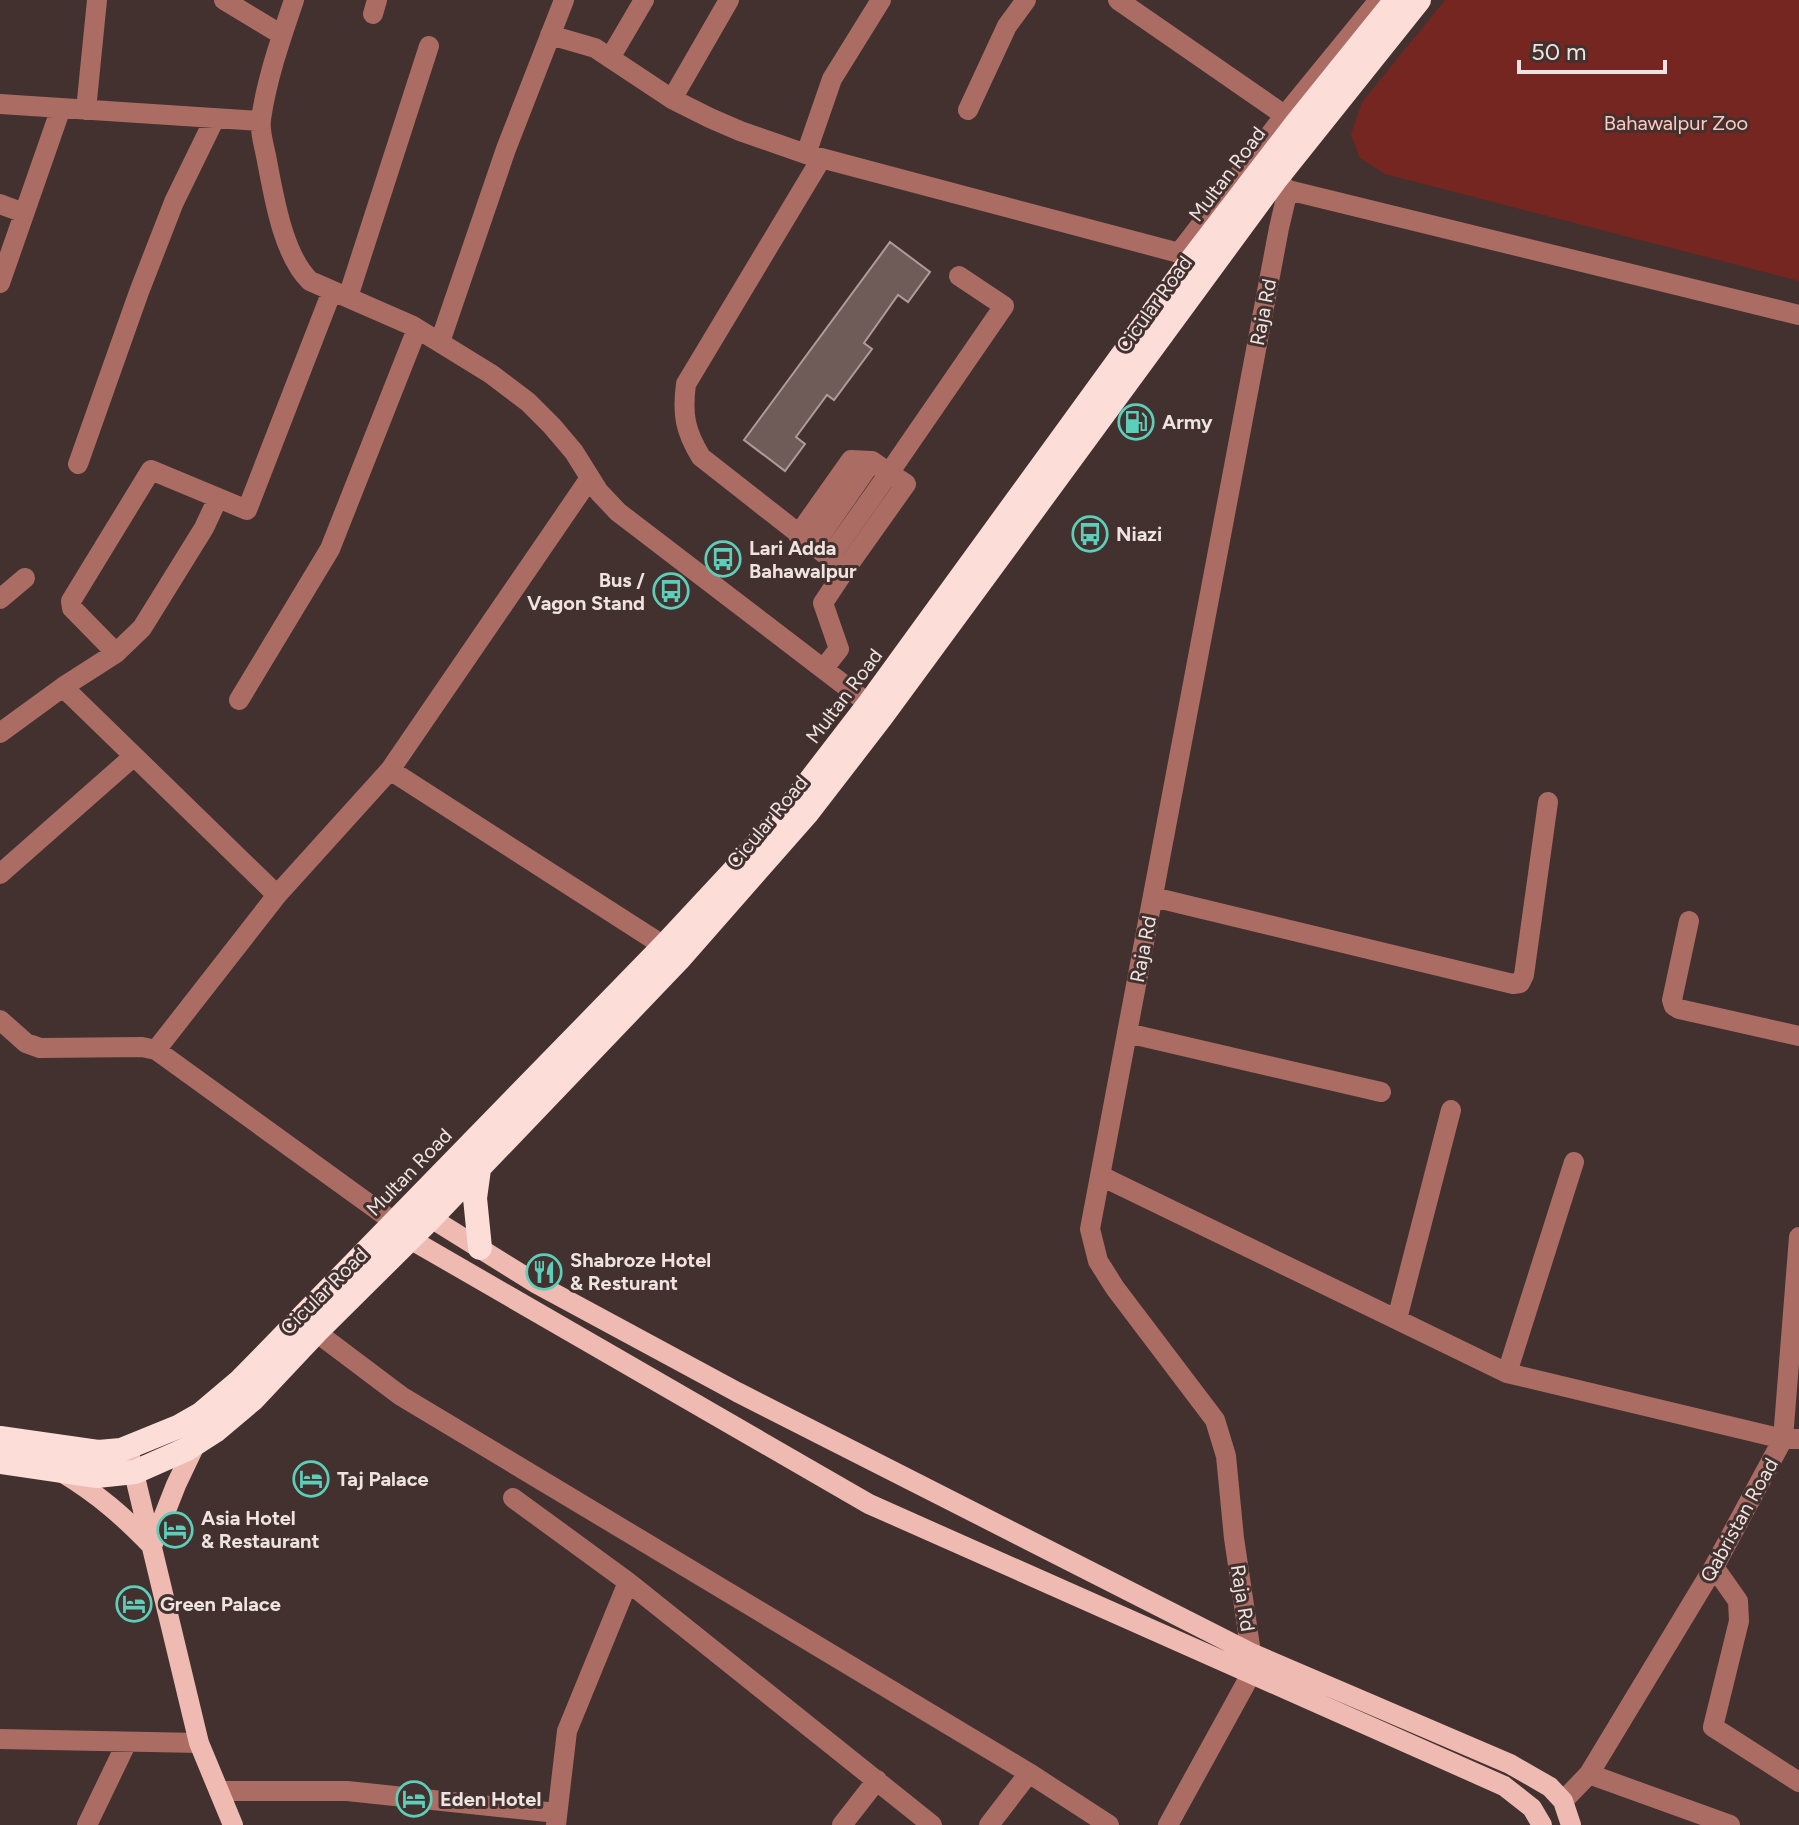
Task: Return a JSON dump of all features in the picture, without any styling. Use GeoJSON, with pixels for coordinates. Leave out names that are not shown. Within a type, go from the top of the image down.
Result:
{"type":"FeatureCollection","features":[{"type":"Feature","properties":{"kind":"highway","name":"Multan Road"},"geometry":{"type":"LineString","coordinates":[[1276,179],[1290,119],[1396,0]]}},
{"type":"Feature","properties":{"kind":"highway","name":"Cicular Road"},"geometry":{"type":"LineString","coordinates":[[0,1462],[97,1476],[135,1472],[196,1443],[253,1399],[316,1332],[402,1230],[431,1218],[479,1169],[671,953],[808,812],[873,728],[1192,263],[1276,179],[1419,0]]}},
{"type":"Feature","properties":{"kind":"highway","name":"Multan Road"},"geometry":{"type":"LineString","coordinates":[[0,1438],[98,1452],[128,1448],[180,1426],[201,1414],[240,1381],[402,1230],[671,953],[869,704],[1192,263]]}},
{"type":"Feature","properties":{"kind":"highway"},"geometry":{"type":"LineString","coordinates":[[479,1169],[475,1198],[480,1248]]}},
{"type":"Feature","properties":{"kind":"main road"},"geometry":{"type":"LineString","coordinates":[[431,1218],[537,1284],[737,1392],[1251,1663],[1504,1786],[1532,1808],[1542,1825]]}},
{"type":"Feature","properties":{"kind":"main road"},"geometry":{"type":"LineString","coordinates":[[402,1230],[869,1504],[1251,1663],[1510,1764],[1550,1787],[1563,1801],[1571,1825]]}},
{"type":"Feature","properties":{"kind":"main road"},"geometry":{"type":"LineString","coordinates":[[152,1546],[196,1443]]}},
{"type":"Feature","properties":{"kind":"main road"},"geometry":{"type":"LineString","coordinates":[[128,1448],[199,1743],[233,1825]]}},
{"type":"Feature","properties":{"kind":"main road"},"geometry":{"type":"LineString","coordinates":[[60,1471],[121,1514],[152,1546]]}},
{"type":"Feature","properties":{"kind":"street"},"geometry":{"type":"LineString","coordinates":[[86,110],[97,0]]}},
{"type":"Feature","properties":{"kind":"street"},"geometry":{"type":"LineString","coordinates":[[224,0],[282,35]]}},
{"type":"Feature","properties":{"kind":"street"},"geometry":{"type":"LineString","coordinates":[[294,0],[261,121],[276,204],[286,240],[302,274],[310,281],[440,342],[528,402],[574,452],[599,492],[618,512],[869,704]]}},
{"type":"Feature","properties":{"kind":"street"},"geometry":{"type":"LineString","coordinates":[[440,342],[506,149],[564,0]]}},
{"type":"Feature","properties":{"kind":"street"},"geometry":{"type":"LineString","coordinates":[[610,58],[644,0]]}},
{"type":"Feature","properties":{"kind":"street"},"geometry":{"type":"LineString","coordinates":[[672,99],[729,0]]}},
{"type":"Feature","properties":{"kind":"street"},"geometry":{"type":"LineString","coordinates":[[821,552],[701,457],[687,430],[684,398],[686,384],[814,156],[832,79],[881,0]]}},
{"type":"Feature","properties":{"kind":"street"},"geometry":{"type":"LineString","coordinates":[[968,110],[1007,26],[1026,0]]}},
{"type":"Feature","properties":{"kind":"street"},"geometry":{"type":"LineString","coordinates":[[550,35],[595,48],[672,99],[740,131],[814,156],[1192,263],[1290,119],[1379,0]]}},
{"type":"Feature","properties":{"kind":"street"},"geometry":{"type":"LineString","coordinates":[[1123,1],[1290,119]]}},
{"type":"Feature","properties":{"kind":"street"},"geometry":{"type":"LineString","coordinates":[[116,653],[70,604],[151,470],[247,510],[340,294],[429,46]]}},
{"type":"Feature","properties":{"kind":"street"},"geometry":{"type":"LineString","coordinates":[[0,104],[261,121]]}},
{"type":"Feature","properties":{"kind":"street"},"geometry":{"type":"LineString","coordinates":[[0,283],[61,108]]}},
{"type":"Feature","properties":{"kind":"street"},"geometry":{"type":"LineString","coordinates":[[78,464],[174,202],[215,118]]}},
{"type":"Feature","properties":{"kind":"street"},"geometry":{"type":"LineString","coordinates":[[1276,179],[1799,315]]}},
{"type":"Feature","properties":{"kind":"street","name":"Raja Rd"},"geometry":{"type":"LineString","coordinates":[[1251,1663],[1226,1456],[1215,1420],[1115,1288],[1098,1261],[1090,1229],[1279,228],[1276,179]]}},
{"type":"Feature","properties":{"kind":"street"},"geometry":{"type":"LineString","coordinates":[[0,204],[24,213]]}},
{"type":"Feature","properties":{"kind":"street"},"geometry":{"type":"LineString","coordinates":[[889,473],[1004,306],[959,276]]}},
{"type":"Feature","properties":{"kind":"street"},"geometry":{"type":"LineString","coordinates":[[239,700],[330,549],[417,329]]}},
{"type":"Feature","properties":{"kind":"street"},"geometry":{"type":"LineString","coordinates":[[821,552],[906,484],[872,461],[821,552],[823,603],[839,649],[824,668]]}},
{"type":"Feature","properties":{"kind":"street"},"geometry":{"type":"LineString","coordinates":[[156,1050],[277,895],[390,770],[590,478]]}},
{"type":"Feature","properties":{"kind":"street"},"geometry":{"type":"LineString","coordinates":[[0,733],[116,653],[142,628],[204,528],[218,498]]}},
{"type":"Feature","properties":{"kind":"street"},"geometry":{"type":"LineString","coordinates":[[0,599],[25,578]]}},
{"type":"Feature","properties":{"kind":"street"},"geometry":{"type":"LineString","coordinates":[[63,687],[277,895]]}},
{"type":"Feature","properties":{"kind":"street"},"geometry":{"type":"LineString","coordinates":[[2,867],[134,756]]}},
{"type":"Feature","properties":{"kind":"street"},"geometry":{"type":"LineString","coordinates":[[390,770],[671,953]]}},
{"type":"Feature","properties":{"kind":"street"},"geometry":{"type":"LineString","coordinates":[[1153,897],[1513,984],[1520,983],[1524,975],[1548,802]]}},
{"type":"Feature","properties":{"kind":"street"},"geometry":{"type":"LineString","coordinates":[[1689,921],[1672,1000],[1674,1006],[1799,1036]]}},
{"type":"Feature","properties":{"kind":"street"},"geometry":{"type":"LineString","coordinates":[[0,1020],[26,1043],[40,1048],[142,1047],[156,1050],[402,1230]]}},
{"type":"Feature","properties":{"kind":"street"},"geometry":{"type":"LineString","coordinates":[[1127,1033],[1381,1092]]}},
{"type":"Feature","properties":{"kind":"street"},"geometry":{"type":"LineString","coordinates":[[1397,1319],[1451,1110]]}},
{"type":"Feature","properties":{"kind":"street"},"geometry":{"type":"LineString","coordinates":[[1507,1373],[1574,1162]]}},
{"type":"Feature","properties":{"kind":"street"},"geometry":{"type":"LineString","coordinates":[[1101,1176],[1507,1373],[1791,1439]]}},
{"type":"Feature","properties":{"kind":"street","name":"Qabristan Road"},"geometry":{"type":"LineString","coordinates":[[1563,1801],[1589,1774],[1791,1439],[1799,1237]]}},
{"type":"Feature","properties":{"kind":"street"},"geometry":{"type":"LineString","coordinates":[[316,1332],[401,1396],[1029,1773],[1109,1825]]}},
{"type":"Feature","properties":{"kind":"street"},"geometry":{"type":"LineString","coordinates":[[513,1498],[628,1582],[932,1825]]}},
{"type":"Feature","properties":{"kind":"street"},"geometry":{"type":"LineString","coordinates":[[1714,1567],[1738,1601],[1739,1621],[1713,1727],[1799,1782]]}},
{"type":"Feature","properties":{"kind":"street"},"geometry":{"type":"LineString","coordinates":[[219,1791],[347,1791],[556,1819],[567,1731],[628,1582]]}},
{"type":"Feature","properties":{"kind":"street"},"geometry":{"type":"LineString","coordinates":[[1168,1825],[1251,1663]]}},
{"type":"Feature","properties":{"kind":"street"},"geometry":{"type":"LineString","coordinates":[[0,1739],[199,1743]]}},
{"type":"Feature","properties":{"kind":"street"},"geometry":{"type":"LineString","coordinates":[[87,1825],[127,1742]]}},
{"type":"Feature","properties":{"kind":"street"},"geometry":{"type":"LineString","coordinates":[[989,1825],[1029,1773]]}},
{"type":"Feature","properties":{"kind":"street"},"geometry":{"type":"LineString","coordinates":[[1589,1774],[1730,1825]]}},
{"type":"Feature","properties":{"kind":"street"},"geometry":{"type":"LineString","coordinates":[[842,1825],[877,1780]]}},
{"type":"Feature","properties":{"kind":"green space","name":"Bahawalpur Zoo"},"geometry":{"type":"Polygon","coordinates":[[[1445,0],[1799,0],[1799,281],[1385,174],[1360,158],[1351,134],[1362,102],[1445,0]]]}},
{"type":"Feature","properties":{"kind":"building"},"geometry":{"type":"Polygon","coordinates":[[[890,242],[930,272],[908,302],[898,295],[864,343],[872,349],[834,400],[827,395],[796,437],[805,444],[785,471],[744,440],[890,242]]]}},
{"type":"Feature","properties":{"kind":"place","name":"Army"},"geometry":{"type":"Point","coordinates":[1136,422]}},
{"type":"Feature","properties":{"kind":"place","name":"Niazi"},"geometry":{"type":"Point","coordinates":[1090,534]}},
{"type":"Feature","properties":{"kind":"place","name":"Lari Adda Bahawalpur"},"geometry":{"type":"Point","coordinates":[723,559]}},
{"type":"Feature","properties":{"kind":"place","name":"Bus / Vagon Stand"},"geometry":{"type":"Point","coordinates":[671,591]}},
{"type":"Feature","properties":{"kind":"place","name":"Shabroze Hotel & Resturant"},"geometry":{"type":"Point","coordinates":[544,1272]}},
{"type":"Feature","properties":{"kind":"place","name":"Taj Palace"},"geometry":{"type":"Point","coordinates":[311,1479]}},
{"type":"Feature","properties":{"kind":"place","name":"Asia Hotel & Restaurant"},"geometry":{"type":"Point","coordinates":[175,1530]}},
{"type":"Feature","properties":{"kind":"place","name":"Green Palace"},"geometry":{"type":"Point","coordinates":[134,1604]}},
{"type":"Feature","properties":{"kind":"place","name":"Eden Hotel"},"geometry":{"type":"Point","coordinates":[414,1799]}}]}
